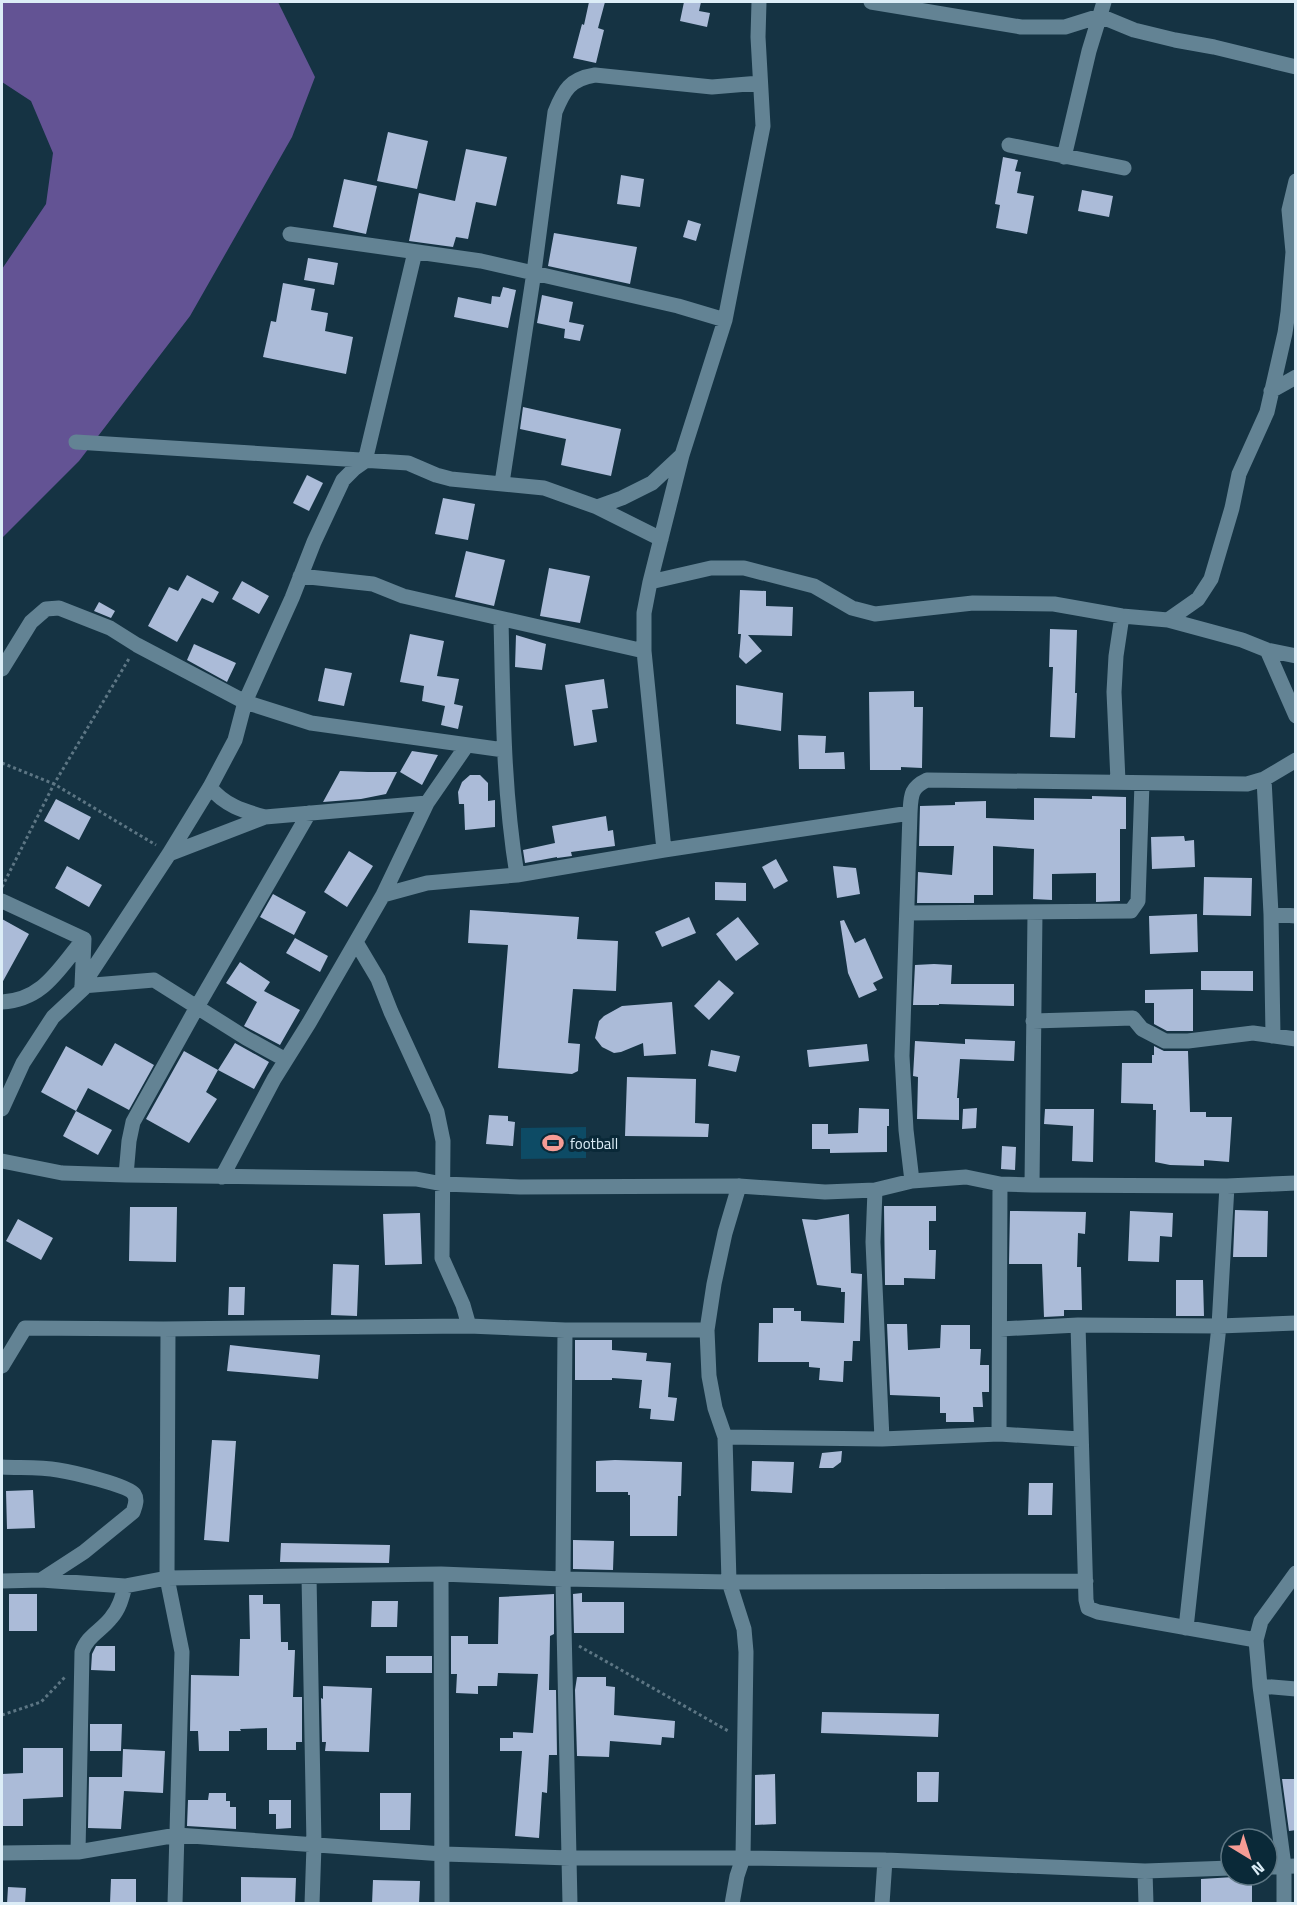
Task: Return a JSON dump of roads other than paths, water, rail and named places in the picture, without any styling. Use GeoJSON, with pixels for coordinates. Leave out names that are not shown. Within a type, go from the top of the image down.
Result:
{"type":"FeatureCollection","features":[{"type":"Feature","properties":{"kind":"street"},"geometry":{"type":"LineString","coordinates":[[664,850],[644,651],[644,613],[682,456],[724,320],[763,126],[758,37],[759,2]]}},
{"type":"Feature","properties":{"kind":"street"},"geometry":{"type":"LineString","coordinates":[[872,2],[1021,27],[1065,27],[1082,23],[1102,9]]}},
{"type":"Feature","properties":{"kind":"street"},"geometry":{"type":"LineString","coordinates":[[1102,9],[1134,30],[1296,67]]}},
{"type":"Feature","properties":{"kind":"street"},"geometry":{"type":"LineString","coordinates":[[1065,157],[1089,51],[1102,9]]}},
{"type":"Feature","properties":{"kind":"street"},"geometry":{"type":"LineString","coordinates":[[502,483],[534,272],[555,112],[564,92],[583,77],[595,75],[712,87],[760,84]]}},
{"type":"Feature","properties":{"kind":"street"},"geometry":{"type":"LineString","coordinates":[[1009,146],[1124,168]]}},
{"type":"Feature","properties":{"kind":"street"},"geometry":{"type":"LineString","coordinates":[[1168,620],[1198,599],[1211,579],[1232,508],[1239,474],[1267,412],[1288,312],[1293,252],[1292,211],[1296,181]]}},
{"type":"Feature","properties":{"kind":"street"},"geometry":{"type":"LineString","coordinates":[[290,234],[481,261],[678,306],[724,320]]}},
{"type":"Feature","properties":{"kind":"street"},"geometry":{"type":"LineString","coordinates":[[82,986],[210,787],[235,740],[245,702],[343,480],[354,468],[365,461],[415,252]]}},
{"type":"Feature","properties":{"kind":"street"},"geometry":{"type":"LineString","coordinates":[[1271,391],[1296,377]]}},
{"type":"Feature","properties":{"kind":"street"},"geometry":{"type":"LineString","coordinates":[[76,442],[408,463],[451,479],[544,488],[597,507],[661,539]]}},
{"type":"Feature","properties":{"kind":"street"},"geometry":{"type":"LineString","coordinates":[[597,507],[652,483],[682,456]]}},
{"type":"Feature","properties":{"kind":"street"},"geometry":{"type":"LineString","coordinates":[[650,582],[711,568],[744,568],[814,586],[852,608],[875,614],[973,603],[1054,604],[1122,616],[1168,620],[1242,640],[1267,650],[1296,656]]}},
{"type":"Feature","properties":{"kind":"street"},"geometry":{"type":"LineString","coordinates":[[300,576],[373,584],[403,596],[644,651]]}},
{"type":"Feature","properties":{"kind":"street"},"geometry":{"type":"LineString","coordinates":[[2,669],[31,621],[46,609],[59,608],[110,628],[137,645],[245,702],[311,723],[504,750]]}},
{"type":"Feature","properties":{"kind":"street"},"geometry":{"type":"LineString","coordinates":[[1118,781],[1114,692],[1122,616]]}},
{"type":"Feature","properties":{"kind":"street"},"geometry":{"type":"LineString","coordinates":[[501,619],[504,750],[509,827],[517,875]]}},
{"type":"Feature","properties":{"kind":"street"},"geometry":{"type":"LineString","coordinates":[[1267,650],[1296,716]]}},
{"type":"Feature","properties":{"kind":"street"},"geometry":{"type":"LineString","coordinates":[[222,1177],[274,1079],[383,895],[427,803],[467,745]]}},
{"type":"Feature","properties":{"kind":"street"},"geometry":{"type":"LineString","coordinates":[[912,1181],[906,1130],[902,1056],[910,813],[911,795],[917,785],[927,780],[1247,784],[1264,779],[1296,760]]}},
{"type":"Feature","properties":{"kind":"street"},"geometry":{"type":"LineString","coordinates":[[1264,779],[1273,1036]]}},
{"type":"Feature","properties":{"kind":"street"},"geometry":{"type":"LineString","coordinates":[[908,913],[1131,911],[1138,901],[1142,783]]}},
{"type":"Feature","properties":{"kind":"street"},"geometry":{"type":"LineString","coordinates":[[210,787],[226,802],[265,817]]}},
{"type":"Feature","properties":{"kind":"street"},"geometry":{"type":"LineString","coordinates":[[169,854],[265,817],[427,803]]}},
{"type":"Feature","properties":{"kind":"street"},"geometry":{"type":"LineString","coordinates":[[126,1175],[133,1122],[196,1006],[309,813]]}},
{"type":"Feature","properties":{"kind":"street"},"geometry":{"type":"LineString","coordinates":[[383,895],[428,883],[517,875],[910,813]]}},
{"type":"Feature","properties":{"kind":"street"},"geometry":{"type":"LineString","coordinates":[[2,901],[84,939]]}},
{"type":"Feature","properties":{"kind":"street"},"geometry":{"type":"LineString","coordinates":[[1032,1185],[1035,912]]}},
{"type":"Feature","properties":{"kind":"street"},"geometry":{"type":"LineString","coordinates":[[1270,914],[1296,916]]}},
{"type":"Feature","properties":{"kind":"street"},"geometry":{"type":"LineString","coordinates":[[2,1109],[23,1063],[53,1017],[84,988],[82,986],[84,939]]}},
{"type":"Feature","properties":{"kind":"street"},"geometry":{"type":"LineString","coordinates":[[2,1002],[23,999],[37,993],[84,939]]}},
{"type":"Feature","properties":{"kind":"street"},"geometry":{"type":"LineString","coordinates":[[356,942],[378,979],[437,1112],[443,1141],[442,1258],[463,1305],[469,1326]]}},
{"type":"Feature","properties":{"kind":"street"},"geometry":{"type":"LineString","coordinates":[[82,986],[154,980],[246,1038],[286,1060]]}},
{"type":"Feature","properties":{"kind":"street"},"geometry":{"type":"LineString","coordinates":[[1033,1020],[1133,1018],[1142,1029],[1165,1041],[1188,1041],[1253,1033],[1296,1039]]}},
{"type":"Feature","properties":{"kind":"street"},"geometry":{"type":"LineString","coordinates":[[2,1161],[62,1173],[416,1179],[442,1184],[520,1187],[740,1186],[825,1192],[875,1190],[912,1181],[966,1177],[1000,1184],[1032,1185],[1227,1186],[1296,1183]]}},
{"type":"Feature","properties":{"kind":"street"},"geometry":{"type":"LineString","coordinates":[[999,1434],[1000,1184]]}},
{"type":"Feature","properties":{"kind":"street"},"geometry":{"type":"LineString","coordinates":[[732,1904],[742,1858],[744,1629],[729,1582],[725,1437],[715,1408],[709,1376],[708,1330],[714,1284],[723,1243],[740,1186]]}},
{"type":"Feature","properties":{"kind":"street"},"geometry":{"type":"LineString","coordinates":[[1186,1629],[1219,1326],[1227,1186]]}},
{"type":"Feature","properties":{"kind":"street"},"geometry":{"type":"LineString","coordinates":[[875,1190],[873,1242],[882,1439]]}},
{"type":"Feature","properties":{"kind":"street"},"geometry":{"type":"LineString","coordinates":[[1000,1329],[1078,1325],[1219,1326],[1296,1323]]}},
{"type":"Feature","properties":{"kind":"street"},"geometry":{"type":"LineString","coordinates":[[1078,1325],[1080,1439],[1088,1608],[1098,1612],[1186,1629],[1256,1640]]}},
{"type":"Feature","properties":{"kind":"street"},"geometry":{"type":"LineString","coordinates":[[2,1366],[25,1328],[469,1326],[565,1330],[708,1330]]}},
{"type":"Feature","properties":{"kind":"street"},"geometry":{"type":"LineString","coordinates":[[168,1329],[167,1578],[182,1652],[175,1904]]}},
{"type":"Feature","properties":{"kind":"street"},"geometry":{"type":"LineString","coordinates":[[565,1330],[563,1579],[570,1904]]}},
{"type":"Feature","properties":{"kind":"street"},"geometry":{"type":"LineString","coordinates":[[725,1437],[882,1439],[999,1434],[1080,1439]]}},
{"type":"Feature","properties":{"kind":"street"},"geometry":{"type":"LineString","coordinates":[[2,1467],[58,1470],[119,1485],[132,1491],[135,1497],[136,1504],[133,1512],[84,1552],[41,1580]]}},
{"type":"Feature","properties":{"kind":"street"},"geometry":{"type":"LineString","coordinates":[[1284,1904],[1290,1866],[1260,1686],[1256,1640],[1261,1621],[1296,1573]]}},
{"type":"Feature","properties":{"kind":"street"},"geometry":{"type":"LineString","coordinates":[[2,1581],[41,1580],[125,1586],[167,1578],[441,1574],[729,1582],[1086,1581]]}},
{"type":"Feature","properties":{"kind":"street"},"geometry":{"type":"LineString","coordinates":[[441,1574],[442,1904]]}},
{"type":"Feature","properties":{"kind":"street"},"geometry":{"type":"LineString","coordinates":[[309,1576],[314,1845],[312,1904]]}},
{"type":"Feature","properties":{"kind":"street"},"geometry":{"type":"LineString","coordinates":[[78,1852],[82,1652],[90,1636],[111,1619],[118,1608],[125,1586]]}},
{"type":"Feature","properties":{"kind":"street"},"geometry":{"type":"LineString","coordinates":[[1260,1686],[1296,1689]]}},
{"type":"Feature","properties":{"kind":"street"},"geometry":{"type":"LineString","coordinates":[[2,1852],[78,1852],[177,1835],[443,1854],[570,1858],[885,1860],[1145,1871],[1219,1868]]}},
{"type":"Feature","properties":{"kind":"street"},"geometry":{"type":"LineString","coordinates":[[882,1904],[885,1860]]}},
{"type":"Feature","properties":{"kind":"street"},"geometry":{"type":"LineString","coordinates":[[1145,1871],[1146,1904]]}},
{"type":"Feature","properties":{"kind":"place","name":"football"},"geometry":{"type":"Point","coordinates":[553,1143]}}]}
